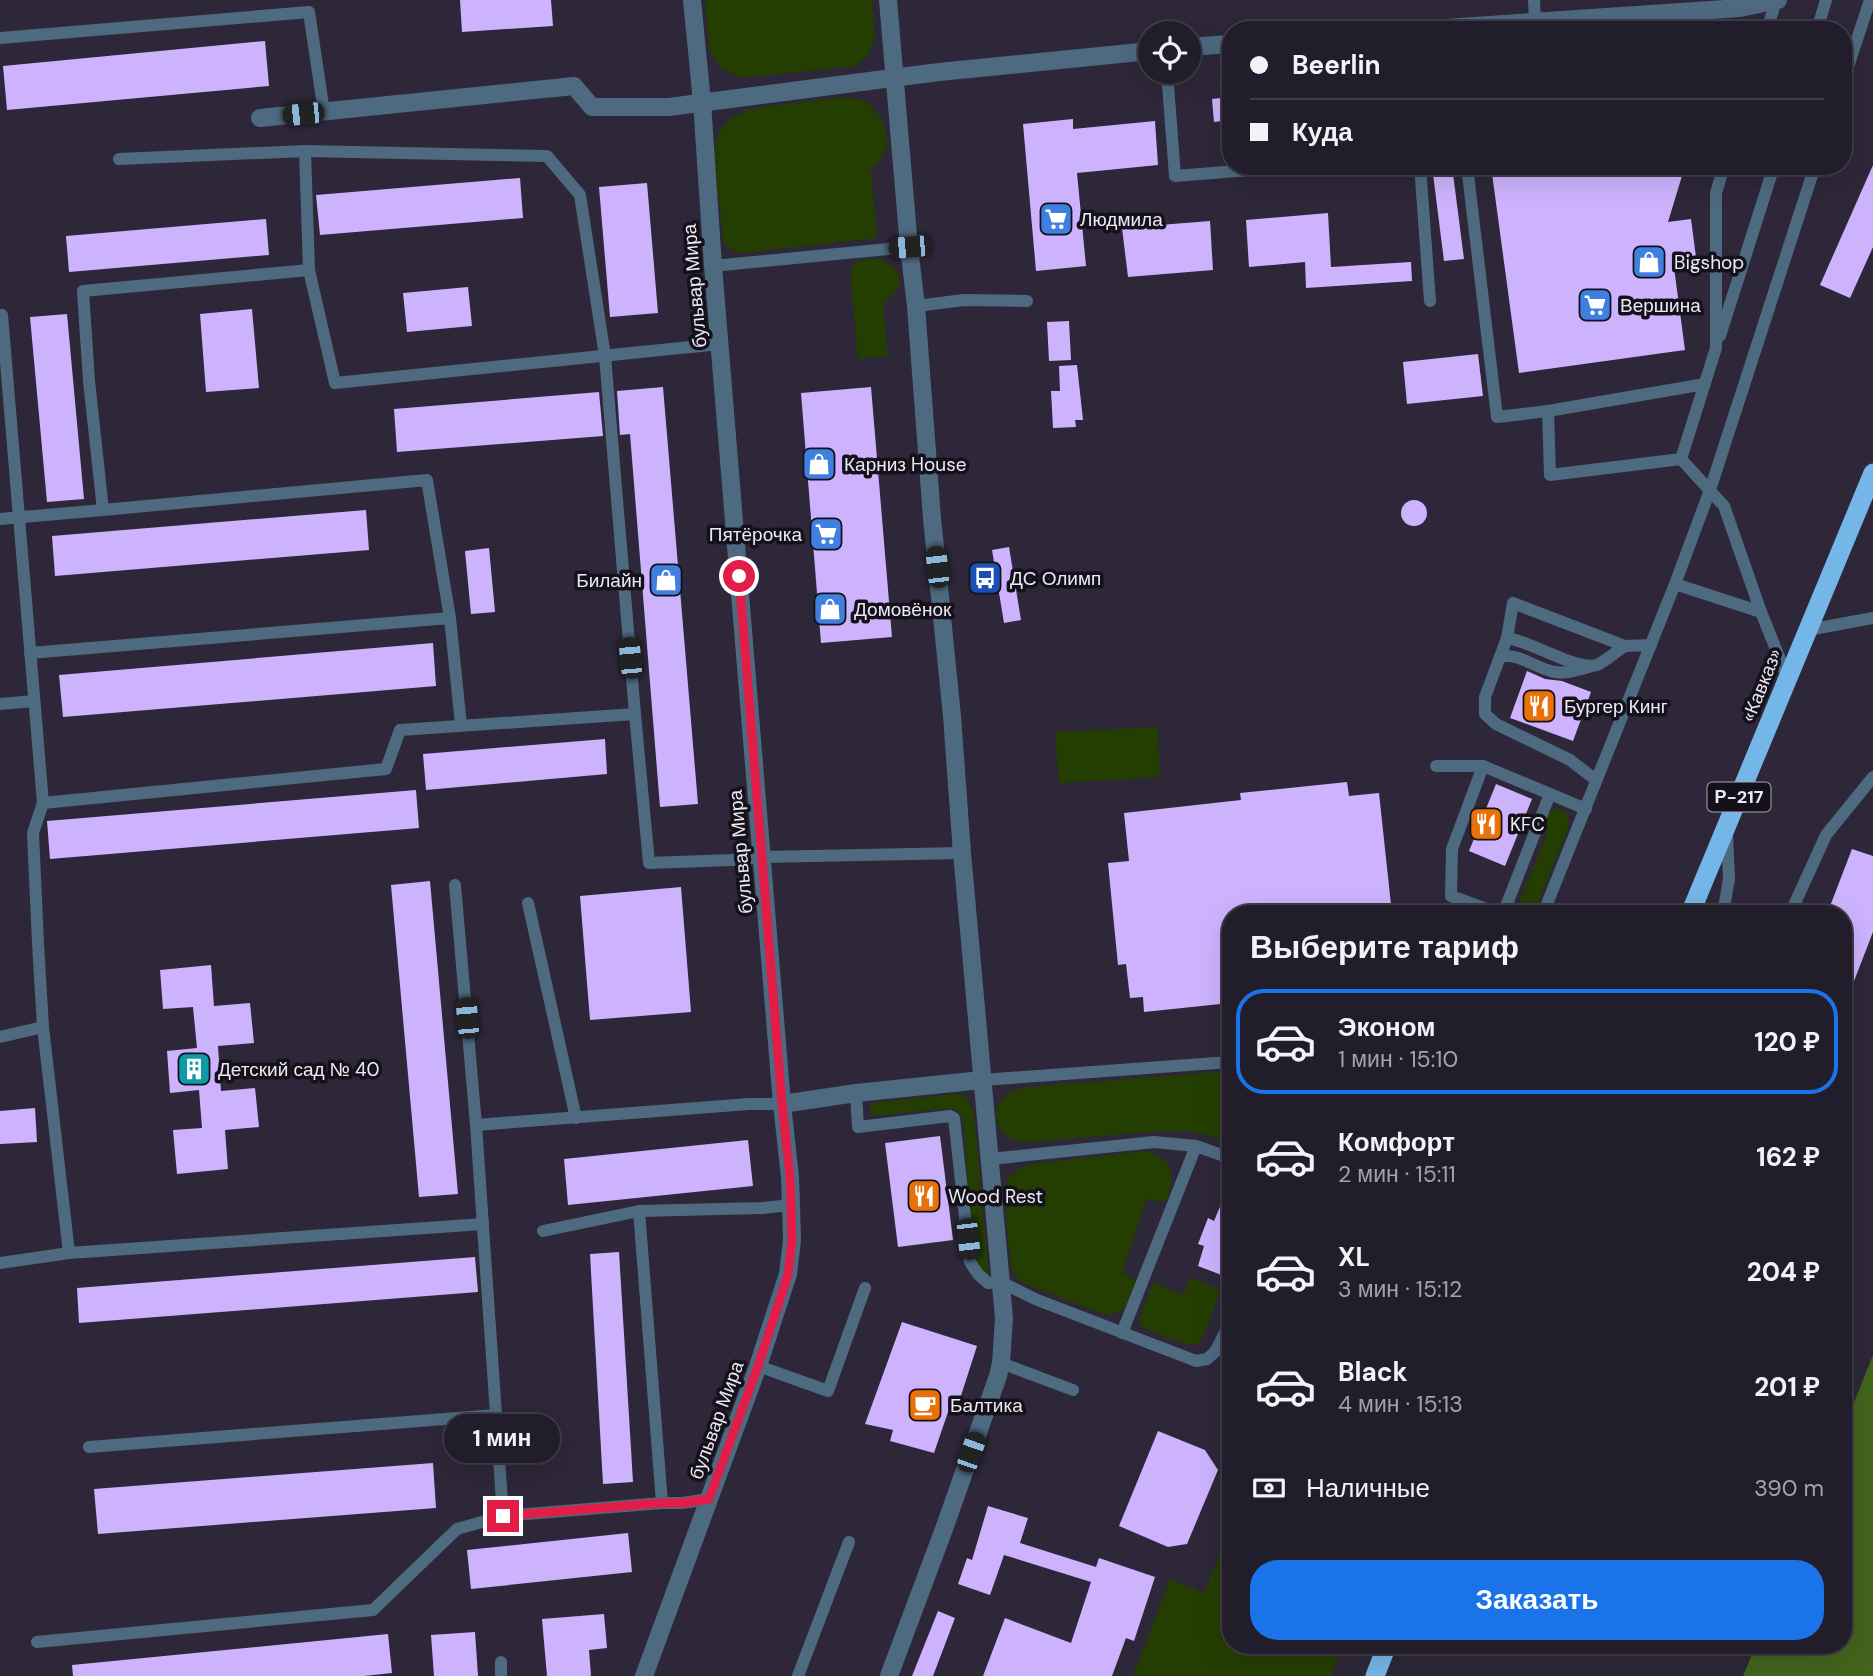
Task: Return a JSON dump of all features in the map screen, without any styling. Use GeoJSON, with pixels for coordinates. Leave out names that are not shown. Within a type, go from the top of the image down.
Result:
{"type":"FeatureCollection","features":[{"type":"Feature","properties":{"kind":"highway","name":"«Кавказ»"},"geometry":{"type":"LineString","coordinates":[[1694,905],[1873,472]]}},
{"type":"Feature","properties":{"kind":"highway"},"geometry":{"type":"LineString","coordinates":[[1375,1676],[1384,1654]]}},
{"type":"Feature","properties":{"kind":"street","name":"бульвар Мира"},"geometry":{"type":"LineString","coordinates":[[644,1676],[758,1366],[788,1275],[792,1240],[790,1177],[692,0]]}},
{"type":"Feature","properties":{"kind":"street"},"geometry":{"type":"LineString","coordinates":[[888,0],[1004,1318],[1001,1363],[944,1529],[889,1676]]}},
{"type":"Feature","properties":{"kind":"street"},"geometry":{"type":"LineString","coordinates":[[1550,21],[1740,8],[1777,0]]}},
{"type":"Feature","properties":{"kind":"street"},"geometry":{"type":"LineString","coordinates":[[1201,46],[1222,45]]}},
{"type":"Feature","properties":{"kind":"street"},"geometry":{"type":"LineString","coordinates":[[260,118],[574,86],[592,107],[669,107],[894,78],[1138,52]]}},
{"type":"Feature","properties":{"kind":"street"},"geometry":{"type":"LineString","coordinates":[[782,1104],[856,1093],[982,1080]]}},
{"type":"Feature","properties":{"kind":"lane"},"geometry":{"type":"LineString","coordinates":[[1534,0],[1535,21]]}},
{"type":"Feature","properties":{"kind":"lane"},"geometry":{"type":"LineString","coordinates":[[1770,21],[1777,0]]}},
{"type":"Feature","properties":{"kind":"lane"},"geometry":{"type":"LineString","coordinates":[[1820,21],[1826,0]]}},
{"type":"Feature","properties":{"kind":"lane"},"geometry":{"type":"LineString","coordinates":[[1852,55],[1870,0]]}},
{"type":"Feature","properties":{"kind":"lane"},"geometry":{"type":"LineString","coordinates":[[0,38],[309,12],[324,112]]}},
{"type":"Feature","properties":{"kind":"lane"},"geometry":{"type":"LineString","coordinates":[[1168,84],[1175,176],[1222,172]]}},
{"type":"Feature","properties":{"kind":"lane"},"geometry":{"type":"LineString","coordinates":[[305,151],[309,270],[335,383],[720,344]]}},
{"type":"Feature","properties":{"kind":"lane"},"geometry":{"type":"LineString","coordinates":[[119,159],[305,151],[547,156],[580,195],[605,356],[649,863],[762,857],[961,853]]}},
{"type":"Feature","properties":{"kind":"lane"},"geometry":{"type":"LineString","coordinates":[[1421,175],[1430,301]]}},
{"type":"Feature","properties":{"kind":"lane"},"geometry":{"type":"LineString","coordinates":[[1468,175],[1497,417],[1705,384]]}},
{"type":"Feature","properties":{"kind":"lane"},"geometry":{"type":"LineString","coordinates":[[1716,348],[1716,193],[1721,175]]}},
{"type":"Feature","properties":{"kind":"lane"},"geometry":{"type":"LineString","coordinates":[[1681,459],[1771,175]]}},
{"type":"Feature","properties":{"kind":"lane"},"geometry":{"type":"LineString","coordinates":[[1547,905],[1710,490],[1812,175]]}},
{"type":"Feature","properties":{"kind":"lane"},"geometry":{"type":"LineString","coordinates":[[713,266],[909,247]]}},
{"type":"Feature","properties":{"kind":"lane"},"geometry":{"type":"LineString","coordinates":[[103,510],[89,381],[83,292],[309,270]]}},
{"type":"Feature","properties":{"kind":"lane"},"geometry":{"type":"LineString","coordinates":[[916,306],[964,300],[1027,301]]}},
{"type":"Feature","properties":{"kind":"lane"},"geometry":{"type":"LineString","coordinates":[[2,315],[43,803],[33,834],[43,1027],[69,1253]]}},
{"type":"Feature","properties":{"kind":"lane"},"geometry":{"type":"LineString","coordinates":[[1548,411],[1550,475],[1681,459]]}},
{"type":"Feature","properties":{"kind":"lane"},"geometry":{"type":"LineString","coordinates":[[1681,459],[1724,506],[1788,680]]}},
{"type":"Feature","properties":{"kind":"lane"},"geometry":{"type":"LineString","coordinates":[[0,519],[427,480],[450,618],[461,725]]}},
{"type":"Feature","properties":{"kind":"lane"},"geometry":{"type":"LineString","coordinates":[[1675,584],[1761,612]]}},
{"type":"Feature","properties":{"kind":"lane"},"geometry":{"type":"LineString","coordinates":[[1596,780],[1570,760],[1496,724],[1485,714],[1485,696],[1507,638],[1513,603],[1625,646],[1651,645]]}},
{"type":"Feature","properties":{"kind":"lane"},"geometry":{"type":"LineString","coordinates":[[30,653],[450,618]]}},
{"type":"Feature","properties":{"kind":"lane"},"geometry":{"type":"LineString","coordinates":[[1808,630],[1873,618]]}},
{"type":"Feature","properties":{"kind":"lane"},"geometry":{"type":"LineString","coordinates":[[1507,638],[1519,640],[1578,664],[1597,665]]}},
{"type":"Feature","properties":{"kind":"lane"},"geometry":{"type":"LineString","coordinates":[[1500,657],[1509,655],[1556,672],[1573,672],[1597,665],[1625,646]]}},
{"type":"Feature","properties":{"kind":"lane"},"geometry":{"type":"LineString","coordinates":[[0,704],[34,701]]}},
{"type":"Feature","properties":{"kind":"lane"},"geometry":{"type":"LineString","coordinates":[[43,803],[386,769],[400,730],[635,713]]}},
{"type":"Feature","properties":{"kind":"lane"},"geometry":{"type":"LineString","coordinates":[[1436,766],[1483,766],[1586,809]]}},
{"type":"Feature","properties":{"kind":"lane"},"geometry":{"type":"LineString","coordinates":[[1476,905],[1451,896],[1452,849],[1483,766]]}},
{"type":"Feature","properties":{"kind":"lane"},"geometry":{"type":"LineString","coordinates":[[1794,905],[1826,835],[1873,777]]}},
{"type":"Feature","properties":{"kind":"lane"},"geometry":{"type":"LineString","coordinates":[[1505,905],[1550,794]]}},
{"type":"Feature","properties":{"kind":"lane"},"geometry":{"type":"LineString","coordinates":[[1725,905],[1729,879],[1726,829]]}},
{"type":"Feature","properties":{"kind":"lane"},"geometry":{"type":"LineString","coordinates":[[456,885],[476,1125],[503,1516]]}},
{"type":"Feature","properties":{"kind":"lane"},"geometry":{"type":"LineString","coordinates":[[528,903],[576,1118]]}},
{"type":"Feature","properties":{"kind":"lane"},"geometry":{"type":"LineString","coordinates":[[0,1037],[43,1027]]}},
{"type":"Feature","properties":{"kind":"lane"},"geometry":{"type":"LineString","coordinates":[[982,1080],[1222,1063]]}},
{"type":"Feature","properties":{"kind":"lane"},"geometry":{"type":"LineString","coordinates":[[856,1093],[858,1127],[950,1116],[954,1118],[970,1262],[988,1283],[1001,1282],[1196,1361],[1207,1359],[1222,1338]]}},
{"type":"Feature","properties":{"kind":"lane"},"geometry":{"type":"LineString","coordinates":[[476,1125],[749,1104],[782,1104]]}},
{"type":"Feature","properties":{"kind":"lane"},"geometry":{"type":"LineString","coordinates":[[990,1159],[1154,1142],[1196,1146],[1222,1155]]}},
{"type":"Feature","properties":{"kind":"lane"},"geometry":{"type":"LineString","coordinates":[[1122,1333],[1196,1146]]}},
{"type":"Feature","properties":{"kind":"lane"},"geometry":{"type":"LineString","coordinates":[[543,1231],[639,1211],[791,1205]]}},
{"type":"Feature","properties":{"kind":"lane"},"geometry":{"type":"LineString","coordinates":[[639,1211],[662,1503]]}},
{"type":"Feature","properties":{"kind":"lane"},"geometry":{"type":"LineString","coordinates":[[0,1263],[69,1253],[483,1224]]}},
{"type":"Feature","properties":{"kind":"lane"},"geometry":{"type":"LineString","coordinates":[[758,1366],[828,1391],[865,1288]]}},
{"type":"Feature","properties":{"kind":"lane"},"geometry":{"type":"LineString","coordinates":[[1001,1363],[1073,1390]]}},
{"type":"Feature","properties":{"kind":"lane"},"geometry":{"type":"LineString","coordinates":[[89,1447],[496,1415]]}},
{"type":"Feature","properties":{"kind":"lane"},"geometry":{"type":"LineString","coordinates":[[37,1642],[373,1610],[457,1529],[503,1516],[709,1499]]}},
{"type":"Feature","properties":{"kind":"lane"},"geometry":{"type":"LineString","coordinates":[[799,1676],[849,1542]]}},
{"type":"Feature","properties":{"kind":"lane"},"geometry":{"type":"LineString","coordinates":[[500,1662],[502,1676]]}},
{"type":"Feature","properties":{"kind":"green space"},"geometry":{"type":"Polygon","coordinates":[[[705,0],[872,0],[875,36],[869,54],[856,66],[743,78],[723,70],[709,50],[705,0]]]}},
{"type":"Feature","properties":{"kind":"green space"},"geometry":{"type":"Polygon","coordinates":[[[846,97],[860,99],[868,104],[879,115],[886,130],[885,152],[871,169],[877,238],[743,253],[730,249],[723,238],[714,154],[721,129],[732,118],[760,107],[846,97]]]}},
{"type":"Feature","properties":{"kind":"green space"},"geometry":{"type":"Polygon","coordinates":[[[876,258],[892,266],[900,280],[896,291],[883,304],[888,356],[858,359],[850,273],[857,261],[876,258]]]}},
{"type":"Feature","properties":{"kind":"green space"},"geometry":{"type":"Polygon","coordinates":[[[1158,727],[1160,777],[1059,783],[1055,732],[1158,727]]]}},
{"type":"Feature","properties":{"kind":"green space"},"geometry":{"type":"Polygon","coordinates":[[[1557,808],[1567,813],[1567,831],[1537,905],[1518,905],[1545,840],[1547,817],[1557,808]]]}},
{"type":"Feature","properties":{"kind":"green space"},"geometry":{"type":"Polygon","coordinates":[[[1222,1072],[1222,1140],[1187,1131],[1160,1131],[1022,1143],[1003,1132],[996,1120],[996,1113],[997,1107],[1008,1095],[1028,1087],[1222,1072]]]}},
{"type":"Feature","properties":{"kind":"green space"},"geometry":{"type":"Polygon","coordinates":[[[963,1095],[974,1113],[989,1277],[974,1261],[963,1119],[960,1114],[949,1108],[873,1116],[870,1113],[870,1105],[873,1103],[963,1095]]]}},
{"type":"Feature","properties":{"kind":"green space"},"geometry":{"type":"Polygon","coordinates":[[[1146,1151],[1155,1154],[1167,1164],[1171,1183],[1167,1200],[1159,1202],[1147,1199],[1122,1273],[1135,1280],[1135,1284],[1122,1310],[1104,1314],[1022,1283],[1011,1268],[1004,1198],[1005,1185],[1010,1176],[1021,1167],[1031,1164],[1146,1151]]]}},
{"type":"Feature","properties":{"kind":"green space"},"geometry":{"type":"Polygon","coordinates":[[[1191,1277],[1221,1290],[1199,1343],[1186,1345],[1146,1329],[1140,1318],[1153,1282],[1183,1295],[1191,1277]]]}},
{"type":"Feature","properties":{"kind":"green space"},"geometry":{"type":"Polygon","coordinates":[[[1873,1355],[1873,1676],[1743,1676],[1752,1654],[1852,1654],[1852,1408],[1873,1355]]]}},
{"type":"Feature","properties":{"kind":"green space"},"geometry":{"type":"Polygon","coordinates":[[[1222,1548],[1222,1654],[1340,1654],[1331,1676],[1133,1676],[1170,1579],[1204,1593],[1222,1548]]]}},
{"type":"Feature","properties":{"kind":"building"},"geometry":{"type":"Polygon","coordinates":[[[460,0],[551,0],[553,26],[462,32],[460,0]]]}},
{"type":"Feature","properties":{"kind":"building"},"geometry":{"type":"Polygon","coordinates":[[[265,41],[269,86],[7,110],[3,66],[265,41]]]}},
{"type":"Feature","properties":{"kind":"building"},"geometry":{"type":"Polygon","coordinates":[[[1222,98],[1222,121],[1214,122],[1212,99],[1222,98]]]}},
{"type":"Feature","properties":{"kind":"building","name":"Людмила"},"geometry":{"type":"Polygon","coordinates":[[[1073,119],[1073,129],[1155,121],[1158,165],[1077,173],[1086,266],[1036,271],[1023,124],[1073,119]]]}},
{"type":"Feature","properties":{"kind":"building"},"geometry":{"type":"Polygon","coordinates":[[[1873,165],[1873,247],[1850,298],[1820,285],[1873,165]]]}},
{"type":"Feature","properties":{"kind":"building"},"geometry":{"type":"Polygon","coordinates":[[[1433,175],[1453,175],[1464,259],[1444,261],[1433,175]]]}},
{"type":"Feature","properties":{"kind":"building","name":"Вершина"},"geometry":{"type":"Polygon","coordinates":[[[1492,175],[1682,175],[1668,222],[1691,219],[1696,257],[1673,260],[1685,350],[1519,373],[1492,175]]]}},
{"type":"Feature","properties":{"kind":"building"},"geometry":{"type":"Polygon","coordinates":[[[520,178],[523,218],[320,235],[316,195],[520,178]]]}},
{"type":"Feature","properties":{"kind":"building"},"geometry":{"type":"Polygon","coordinates":[[[647,183],[658,313],[610,317],[599,187],[647,183]]]}},
{"type":"Feature","properties":{"kind":"building"},"geometry":{"type":"Polygon","coordinates":[[[1328,213],[1331,267],[1411,262],[1412,281],[1306,288],[1305,262],[1249,267],[1246,220],[1328,213]]]}},
{"type":"Feature","properties":{"kind":"building"},"geometry":{"type":"Polygon","coordinates":[[[266,219],[269,255],[69,272],[66,236],[266,219]]]}},
{"type":"Feature","properties":{"kind":"building"},"geometry":{"type":"Polygon","coordinates":[[[1210,221],[1213,270],[1128,277],[1122,228],[1210,221]]]}},
{"type":"Feature","properties":{"kind":"building"},"geometry":{"type":"Polygon","coordinates":[[[468,287],[472,326],[407,332],[403,293],[468,287]]]}},
{"type":"Feature","properties":{"kind":"building"},"geometry":{"type":"Polygon","coordinates":[[[252,309],[259,388],[206,392],[200,314],[252,309]]]}},
{"type":"Feature","properties":{"kind":"building"},"geometry":{"type":"Polygon","coordinates":[[[67,314],[84,499],[47,502],[30,317],[67,314]]]}},
{"type":"Feature","properties":{"kind":"building"},"geometry":{"type":"Polygon","coordinates":[[[1069,321],[1071,360],[1049,361],[1047,322],[1069,321]]]}},
{"type":"Feature","properties":{"kind":"building"},"geometry":{"type":"Polygon","coordinates":[[[1478,354],[1483,396],[1407,404],[1403,362],[1478,354]]]}},
{"type":"Feature","properties":{"kind":"building"},"geometry":{"type":"Polygon","coordinates":[[[1077,365],[1083,420],[1075,420],[1076,427],[1053,428],[1051,391],[1060,391],[1059,366],[1077,365]]]}},
{"type":"Feature","properties":{"kind":"building"},"geometry":{"type":"Polygon","coordinates":[[[663,387],[698,804],[660,807],[630,434],[620,435],[617,391],[663,387]]]}},
{"type":"Feature","properties":{"kind":"building"},"geometry":{"type":"Polygon","coordinates":[[[871,387],[892,637],[821,643],[801,393],[871,387]]]}},
{"type":"Feature","properties":{"kind":"building"},"geometry":{"type":"Polygon","coordinates":[[[599,392],[603,436],[397,452],[394,409],[599,392]]]}},
{"type":"Feature","properties":{"kind":"building"},"geometry":{"type":"Polygon","coordinates":[[[1414,500],[1423,504],[1427,513],[1423,522],[1414,526],[1405,522],[1401,513],[1405,504],[1414,500]]]}},
{"type":"Feature","properties":{"kind":"building"},"geometry":{"type":"Polygon","coordinates":[[[366,510],[369,550],[55,576],[52,536],[366,510]]]}},
{"type":"Feature","properties":{"kind":"building"},"geometry":{"type":"Polygon","coordinates":[[[1009,547],[1021,620],[1004,623],[992,550],[1009,547]]]}},
{"type":"Feature","properties":{"kind":"building"},"geometry":{"type":"Polygon","coordinates":[[[489,548],[495,612],[471,614],[465,551],[489,548]]]}},
{"type":"Feature","properties":{"kind":"building"},"geometry":{"type":"Polygon","coordinates":[[[433,643],[436,686],[63,717],[59,675],[433,643]]]}},
{"type":"Feature","properties":{"kind":"building"},"geometry":{"type":"Polygon","coordinates":[[[1527,671],[1591,692],[1573,741],[1510,718],[1527,671]]]}},
{"type":"Feature","properties":{"kind":"building"},"geometry":{"type":"Polygon","coordinates":[[[605,739],[607,774],[426,790],[423,754],[605,739]]]}},
{"type":"Feature","properties":{"kind":"building"},"geometry":{"type":"Polygon","coordinates":[[[1347,782],[1349,796],[1379,793],[1391,905],[1222,905],[1222,1004],[1144,1012],[1143,997],[1130,998],[1126,964],[1118,965],[1108,863],[1129,861],[1124,813],[1241,800],[1240,793],[1347,782]]]}},
{"type":"Feature","properties":{"kind":"building"},"geometry":{"type":"Polygon","coordinates":[[[1496,784],[1532,799],[1505,866],[1469,851],[1496,784]]]}},
{"type":"Feature","properties":{"kind":"building"},"geometry":{"type":"Polygon","coordinates":[[[416,790],[419,828],[50,859],[47,821],[416,790]]]}},
{"type":"Feature","properties":{"kind":"building"},"geometry":{"type":"Polygon","coordinates":[[[1852,849],[1873,856],[1873,932],[1852,986],[1852,905],[1830,905],[1852,849]]]}},
{"type":"Feature","properties":{"kind":"building"},"geometry":{"type":"Polygon","coordinates":[[[430,881],[458,1194],[419,1197],[391,885],[430,881]]]}},
{"type":"Feature","properties":{"kind":"building"},"geometry":{"type":"Polygon","coordinates":[[[681,887],[691,1012],[590,1020],[580,896],[681,887]]]}},
{"type":"Feature","properties":{"kind":"building","name":"Детский сад № 40"},"geometry":{"type":"Polygon","coordinates":[[[211,965],[214,1006],[250,1003],[254,1043],[218,1046],[221,1091],[255,1088],[259,1127],[225,1130],[228,1169],[177,1174],[173,1130],[202,1128],[199,1090],[170,1093],[167,1051],[197,1048],[193,1007],[163,1009],[160,970],[211,965]]]}},
{"type":"Feature","properties":{"kind":"building"},"geometry":{"type":"Polygon","coordinates":[[[35,1108],[37,1142],[0,1144],[0,1111],[35,1108]]]}},
{"type":"Feature","properties":{"kind":"building"},"geometry":{"type":"Polygon","coordinates":[[[940,1136],[953,1240],[898,1247],[885,1143],[940,1136]]]}},
{"type":"Feature","properties":{"kind":"building"},"geometry":{"type":"Polygon","coordinates":[[[748,1140],[753,1186],[568,1205],[564,1159],[748,1140]]]}},
{"type":"Feature","properties":{"kind":"building"},"geometry":{"type":"Polygon","coordinates":[[[1222,1202],[1222,1275],[1198,1266],[1204,1246],[1198,1244],[1208,1218],[1214,1221],[1222,1202]]]}},
{"type":"Feature","properties":{"kind":"building"},"geometry":{"type":"Polygon","coordinates":[[[619,1252],[633,1482],[603,1484],[590,1254],[619,1252]]]}},
{"type":"Feature","properties":{"kind":"building"},"geometry":{"type":"Polygon","coordinates":[[[475,1257],[478,1292],[79,1323],[77,1288],[475,1257]]]}},
{"type":"Feature","properties":{"kind":"building"},"geometry":{"type":"Polygon","coordinates":[[[902,1322],[977,1346],[957,1408],[948,1412],[934,1453],[890,1441],[893,1430],[865,1424],[902,1322]]]}},
{"type":"Feature","properties":{"kind":"building"},"geometry":{"type":"Polygon","coordinates":[[[1158,1431],[1205,1450],[1218,1470],[1187,1544],[1168,1547],[1119,1526],[1158,1431]]]}},
{"type":"Feature","properties":{"kind":"building"},"geometry":{"type":"Polygon","coordinates":[[[433,1463],[436,1508],[98,1534],[94,1489],[433,1463]]]}},
{"type":"Feature","properties":{"kind":"building"},"geometry":{"type":"Polygon","coordinates":[[[988,1506],[1028,1518],[1020,1543],[1096,1567],[1099,1558],[1155,1577],[1134,1641],[1126,1638],[1112,1676],[983,1676],[1005,1618],[1071,1643],[1091,1582],[1004,1555],[990,1595],[958,1584],[967,1558],[972,1560],[988,1506]]]}},
{"type":"Feature","properties":{"kind":"building"},"geometry":{"type":"Polygon","coordinates":[[[628,1533],[632,1572],[471,1589],[467,1550],[628,1533]]]}},
{"type":"Feature","properties":{"kind":"building"},"geometry":{"type":"Polygon","coordinates":[[[938,1611],[955,1618],[933,1676],[912,1676],[938,1611]]]}},
{"type":"Feature","properties":{"kind":"building"},"geometry":{"type":"Polygon","coordinates":[[[604,1614],[607,1648],[589,1650],[591,1676],[547,1676],[542,1619],[604,1614]]]}},
{"type":"Feature","properties":{"kind":"building"},"geometry":{"type":"Polygon","coordinates":[[[475,1632],[478,1676],[434,1676],[431,1635],[475,1632]]]}},
{"type":"Feature","properties":{"kind":"building"},"geometry":{"type":"Polygon","coordinates":[[[388,1634],[392,1673],[364,1676],[73,1676],[72,1665],[388,1634]]]}},
{"type":"Feature","properties":{"kind":"place","name":"Людмила"},"geometry":{"type":"Point","coordinates":[1056,219]}},
{"type":"Feature","properties":{"kind":"place","name":"Bigshop"},"geometry":{"type":"Point","coordinates":[1649,262]}},
{"type":"Feature","properties":{"kind":"place","name":"Вершина"},"geometry":{"type":"Point","coordinates":[1595,305]}},
{"type":"Feature","properties":{"kind":"place","name":"Карниз House"},"geometry":{"type":"Point","coordinates":[819,464]}},
{"type":"Feature","properties":{"kind":"place","name":"Пятёрочка"},"geometry":{"type":"Point","coordinates":[826,534]}},
{"type":"Feature","properties":{"kind":"place","name":"ДС Олимп"},"geometry":{"type":"Point","coordinates":[985,578]}},
{"type":"Feature","properties":{"kind":"place","name":"Билайн"},"geometry":{"type":"Point","coordinates":[666,580]}},
{"type":"Feature","properties":{"kind":"place","name":"Домовёнок"},"geometry":{"type":"Point","coordinates":[830,609]}},
{"type":"Feature","properties":{"kind":"place","name":"Бургер Кинг"},"geometry":{"type":"Point","coordinates":[1539,706]}},
{"type":"Feature","properties":{"kind":"place","name":"KFC"},"geometry":{"type":"Point","coordinates":[1486,824]}},
{"type":"Feature","properties":{"kind":"place","name":"Детский сад № 40"},"geometry":{"type":"Point","coordinates":[194,1069]}},
{"type":"Feature","properties":{"kind":"place","name":"Wood Rest"},"geometry":{"type":"Point","coordinates":[924,1196]}},
{"type":"Feature","properties":{"kind":"place","name":"Балтика"},"geometry":{"type":"Point","coordinates":[925,1405]}},
{"type":"Feature","properties":{"kind":"route"},"geometry":{"type":"LineString","coordinates":[[503,1516],[709,1499],[788,1275],[792,1240],[790,1177],[739,576]]}}]}
